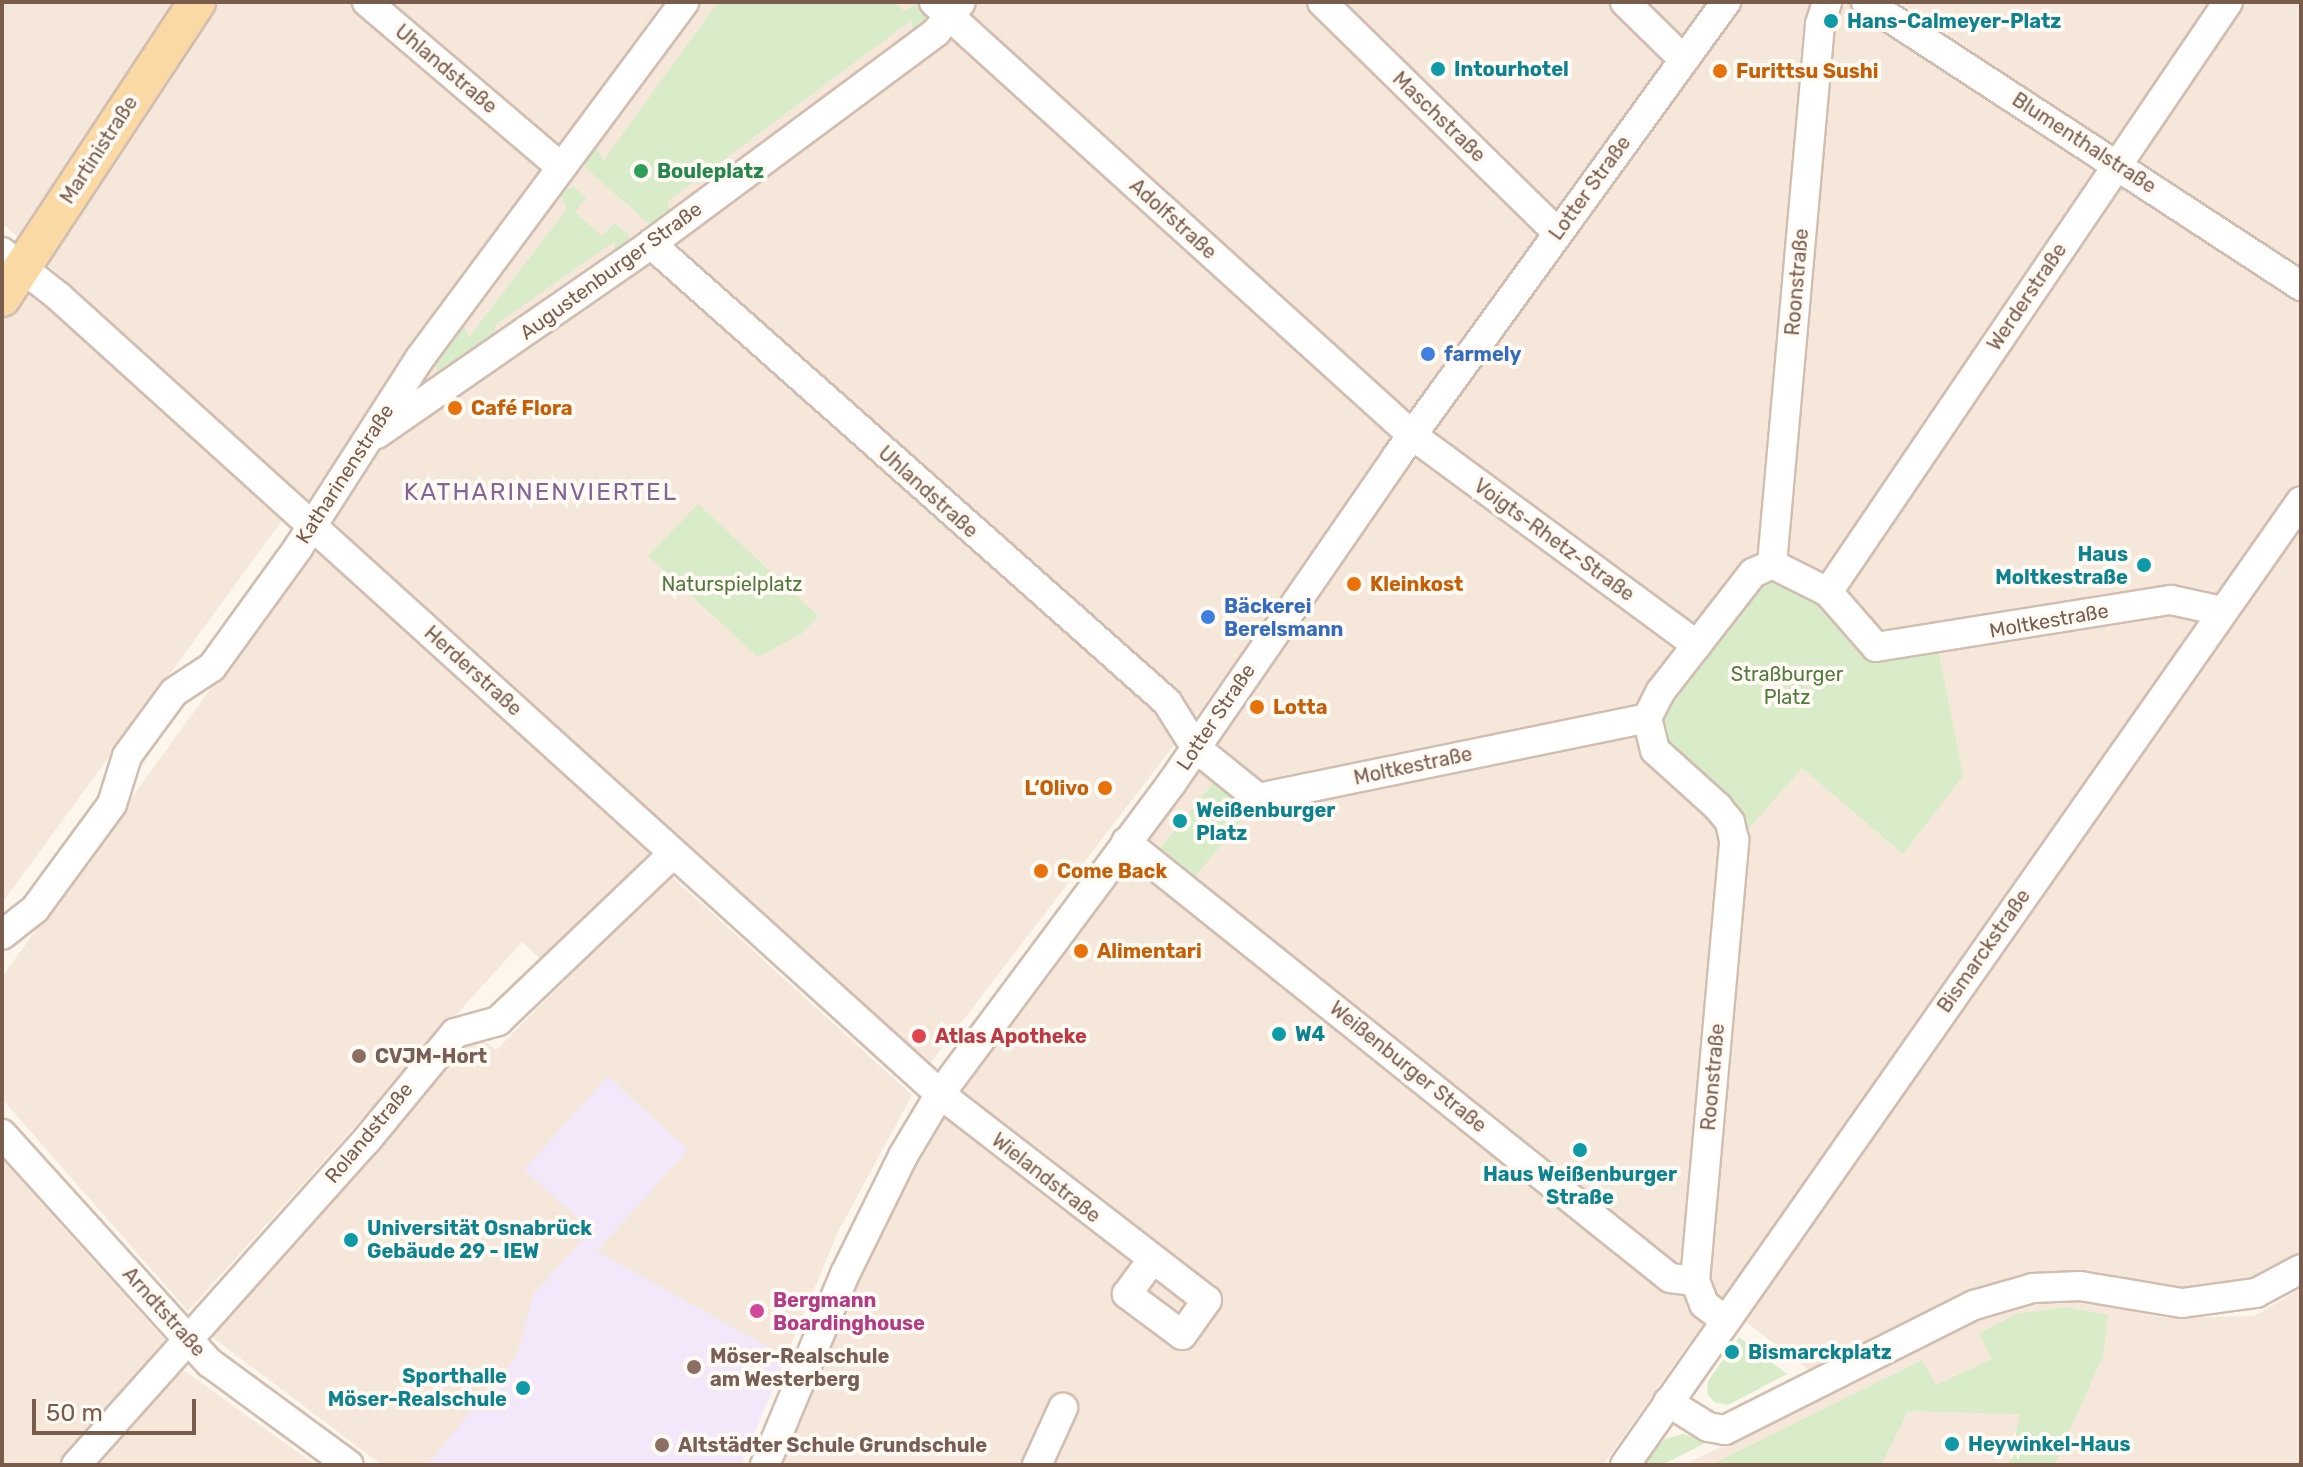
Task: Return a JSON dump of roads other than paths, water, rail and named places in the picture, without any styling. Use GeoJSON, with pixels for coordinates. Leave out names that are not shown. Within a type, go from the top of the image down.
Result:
{"type":"FeatureCollection","features":[{"type":"Feature","properties":{"kind":"main road","name":"Martinistraße"},"geometry":{"type":"LineString","coordinates":[[6,266],[169,2]]}},
{"type":"Feature","properties":{"kind":"main road","name":"Martinistraße"},"geometry":{"type":"LineString","coordinates":[[6,266],[197,2]]}},
{"type":"Feature","properties":{"kind":"street","name":"Uhlandstraße"},"geometry":{"type":"LineString","coordinates":[[367,2],[561,167]]}},
{"type":"Feature","properties":{"kind":"street","name":"Katharinenstraße"},"geometry":{"type":"LineString","coordinates":[[2,935],[35,909],[112,804],[127,756],[174,692],[212,667],[312,525],[420,358],[684,2]]}},
{"type":"Feature","properties":{"kind":"street","name":"Maschstraße"},"geometry":{"type":"LineString","coordinates":[[1322,2],[1557,232]]}},
{"type":"Feature","properties":{"kind":"street"},"geometry":{"type":"LineString","coordinates":[[1625,2],[1683,59]]}},
{"type":"Feature","properties":{"kind":"street","name":"Lotter Straße"},"geometry":{"type":"LineString","coordinates":[[765,1465],[845,1274],[940,1094],[1196,748],[1412,435],[1726,2]]}},
{"type":"Feature","properties":{"kind":"street","name":"Roonstraße"},"geometry":{"type":"LineString","coordinates":[[1772,564],[1820,24],[1827,2]]}},
{"type":"Feature","properties":{"kind":"street","name":"Blumenthalstraße"},"geometry":{"type":"LineString","coordinates":[[1866,2],[2301,286]]}},
{"type":"Feature","properties":{"kind":"street","name":"Werderstraße"},"geometry":{"type":"LineString","coordinates":[[1828,592],[2228,2]]}},
{"type":"Feature","properties":{"kind":"street","name":"Augustenburger Straße"},"geometry":{"type":"LineString","coordinates":[[366,441],[651,244],[936,32],[948,7]]}},
{"type":"Feature","properties":{"kind":"street","name":"Adolfstraße"},"geometry":{"type":"LineString","coordinates":[[948,7],[1412,435]]}},
{"type":"Feature","properties":{"kind":"street","name":"Uhlandstraße"},"geometry":{"type":"LineString","coordinates":[[651,244],[1167,702],[1196,748]]}},
{"type":"Feature","properties":{"kind":"street","name":"Herderstraße"},"geometry":{"type":"LineString","coordinates":[[6,266],[58,296],[940,1094]]}},
{"type":"Feature","properties":{"kind":"street"},"geometry":{"type":"LineString","coordinates":[[420,358],[428,380],[446,386]]}},
{"type":"Feature","properties":{"kind":"street","name":"Voigts-Rhetz-Straße"},"geometry":{"type":"LineString","coordinates":[[1412,435],[1697,645]]}},
{"type":"Feature","properties":{"kind":"street","name":"Bismarckstraße"},"geometry":{"type":"LineString","coordinates":[[1668,1402],[2301,501]]}},
{"type":"Feature","properties":{"kind":"street"},"geometry":{"type":"LineString","coordinates":[[1647,718],[1697,645],[1753,573],[1772,564],[1828,592]]}},
{"type":"Feature","properties":{"kind":"street","name":"Moltkestraße"},"geometry":{"type":"LineString","coordinates":[[1828,592],[1876,647],[2171,600],[2222,611]]}},
{"type":"Feature","properties":{"kind":"street","name":"Roonstraße"},"geometry":{"type":"LineString","coordinates":[[1647,718],[1655,750],[1730,822],[1734,840],[1695,1281]]}},
{"type":"Feature","properties":{"kind":"street","name":"Moltkestraße"},"geometry":{"type":"LineString","coordinates":[[1196,748],[1258,798],[1647,718]]}},
{"type":"Feature","properties":{"kind":"street","name":"Weißenburger Straße"},"geometry":{"type":"LineString","coordinates":[[1126,842],[1670,1278],[1695,1281]]}},
{"type":"Feature","properties":{"kind":"street","name":"Rolandstraße"},"geometry":{"type":"LineString","coordinates":[[76,1465],[455,1033],[498,1021],[673,854]]}},
{"type":"Feature","properties":{"kind":"street","name":"Wielandstraße"},"geometry":{"type":"LineString","coordinates":[[940,1094],[1152,1260]]}},
{"type":"Feature","properties":{"kind":"street","name":"Arndtstraße"},"geometry":{"type":"LineString","coordinates":[[2,1134],[210,1363],[349,1465]]}},
{"type":"Feature","properties":{"kind":"street"},"geometry":{"type":"LineString","coordinates":[[1625,1465],[1668,1402],[1708,1427],[1725,1430],[1974,1305],[2033,1288],[2080,1286],[2182,1303],[2256,1293],[2299,1266]]}},
{"type":"Feature","properties":{"kind":"street"},"geometry":{"type":"LineString","coordinates":[[1695,1281],[1704,1304],[1725,1320]]}},
{"type":"Feature","properties":{"kind":"street"},"geometry":{"type":"LineString","coordinates":[[1037,1465],[1063,1408]]}},
{"type":"Feature","properties":{"kind":"place","name":"Hans-Calmeyer-Platz"},"geometry":{"type":"Point","coordinates":[1831,21]}},
{"type":"Feature","properties":{"kind":"place","name":"Intourhotel"},"geometry":{"type":"Point","coordinates":[1438,69]}},
{"type":"Feature","properties":{"kind":"place","name":"Furittsu Sushi"},"geometry":{"type":"Point","coordinates":[1720,71]}},
{"type":"Feature","properties":{"kind":"place","name":"Bouleplatz"},"geometry":{"type":"Point","coordinates":[641,171]}},
{"type":"Feature","properties":{"kind":"place","name":"farmely"},"geometry":{"type":"Point","coordinates":[1428,354]}},
{"type":"Feature","properties":{"kind":"place","name":"Café Flora"},"geometry":{"type":"Point","coordinates":[455,408]}},
{"type":"Feature","properties":{"kind":"place","name":"Haus Moltkestraße"},"geometry":{"type":"Point","coordinates":[2144,565]}},
{"type":"Feature","properties":{"kind":"place","name":"Kleinkost"},"geometry":{"type":"Point","coordinates":[1354,584]}},
{"type":"Feature","properties":{"kind":"place","name":"Bäckerei Berelsmann"},"geometry":{"type":"Point","coordinates":[1208,617]}},
{"type":"Feature","properties":{"kind":"place","name":"Lotta"},"geometry":{"type":"Point","coordinates":[1257,707]}},
{"type":"Feature","properties":{"kind":"place","name":"L‘Olivo"},"geometry":{"type":"Point","coordinates":[1105,788]}},
{"type":"Feature","properties":{"kind":"place","name":"Weißenburger Platz"},"geometry":{"type":"Point","coordinates":[1180,821]}},
{"type":"Feature","properties":{"kind":"place","name":"Come Back"},"geometry":{"type":"Point","coordinates":[1041,871]}},
{"type":"Feature","properties":{"kind":"place","name":"Alimentari"},"geometry":{"type":"Point","coordinates":[1081,951]}},
{"type":"Feature","properties":{"kind":"place","name":"W4"},"geometry":{"type":"Point","coordinates":[1279,1034]}},
{"type":"Feature","properties":{"kind":"place","name":"Atlas Apotheke"},"geometry":{"type":"Point","coordinates":[919,1036]}},
{"type":"Feature","properties":{"kind":"place","name":"CVJM-Hort"},"geometry":{"type":"Point","coordinates":[359,1056]}},
{"type":"Feature","properties":{"kind":"place","name":"Haus Weißenburger Straße"},"geometry":{"type":"Point","coordinates":[1580,1150]}},
{"type":"Feature","properties":{"kind":"place","name":"Universität Osnabrück Gebäude 29 - IEW"},"geometry":{"type":"Point","coordinates":[351,1240]}},
{"type":"Feature","properties":{"kind":"place","name":"Bergmann Boardinghouse"},"geometry":{"type":"Point","coordinates":[757,1311]}},
{"type":"Feature","properties":{"kind":"place","name":"Bismarckplatz"},"geometry":{"type":"Point","coordinates":[1732,1352]}},
{"type":"Feature","properties":{"kind":"place","name":"Möser-Realschule am Westerberg"},"geometry":{"type":"Point","coordinates":[694,1367]}},
{"type":"Feature","properties":{"kind":"place","name":"Sporthalle Möser-Realschule"},"geometry":{"type":"Point","coordinates":[523,1388]}},
{"type":"Feature","properties":{"kind":"place","name":"Heywinkel-Haus"},"geometry":{"type":"Point","coordinates":[1952,1444]}},
{"type":"Feature","properties":{"kind":"place","name":"Altstädter Schule Grundschule"},"geometry":{"type":"Point","coordinates":[662,1445]}},
{"type":"Feature","properties":{"kind":"district","name":"KATHARINENVIERTEL"},"geometry":{"type":"Point","coordinates":[541,493]}},
{"type":"Feature","properties":{"kind":"park label","name":"Naturspielplatz"},"geometry":{"type":"Point","coordinates":[732,584]}},
{"type":"Feature","properties":{"kind":"park label","name":"Straßburger Platz"},"geometry":{"type":"Point","coordinates":[1787,686]}}]}
